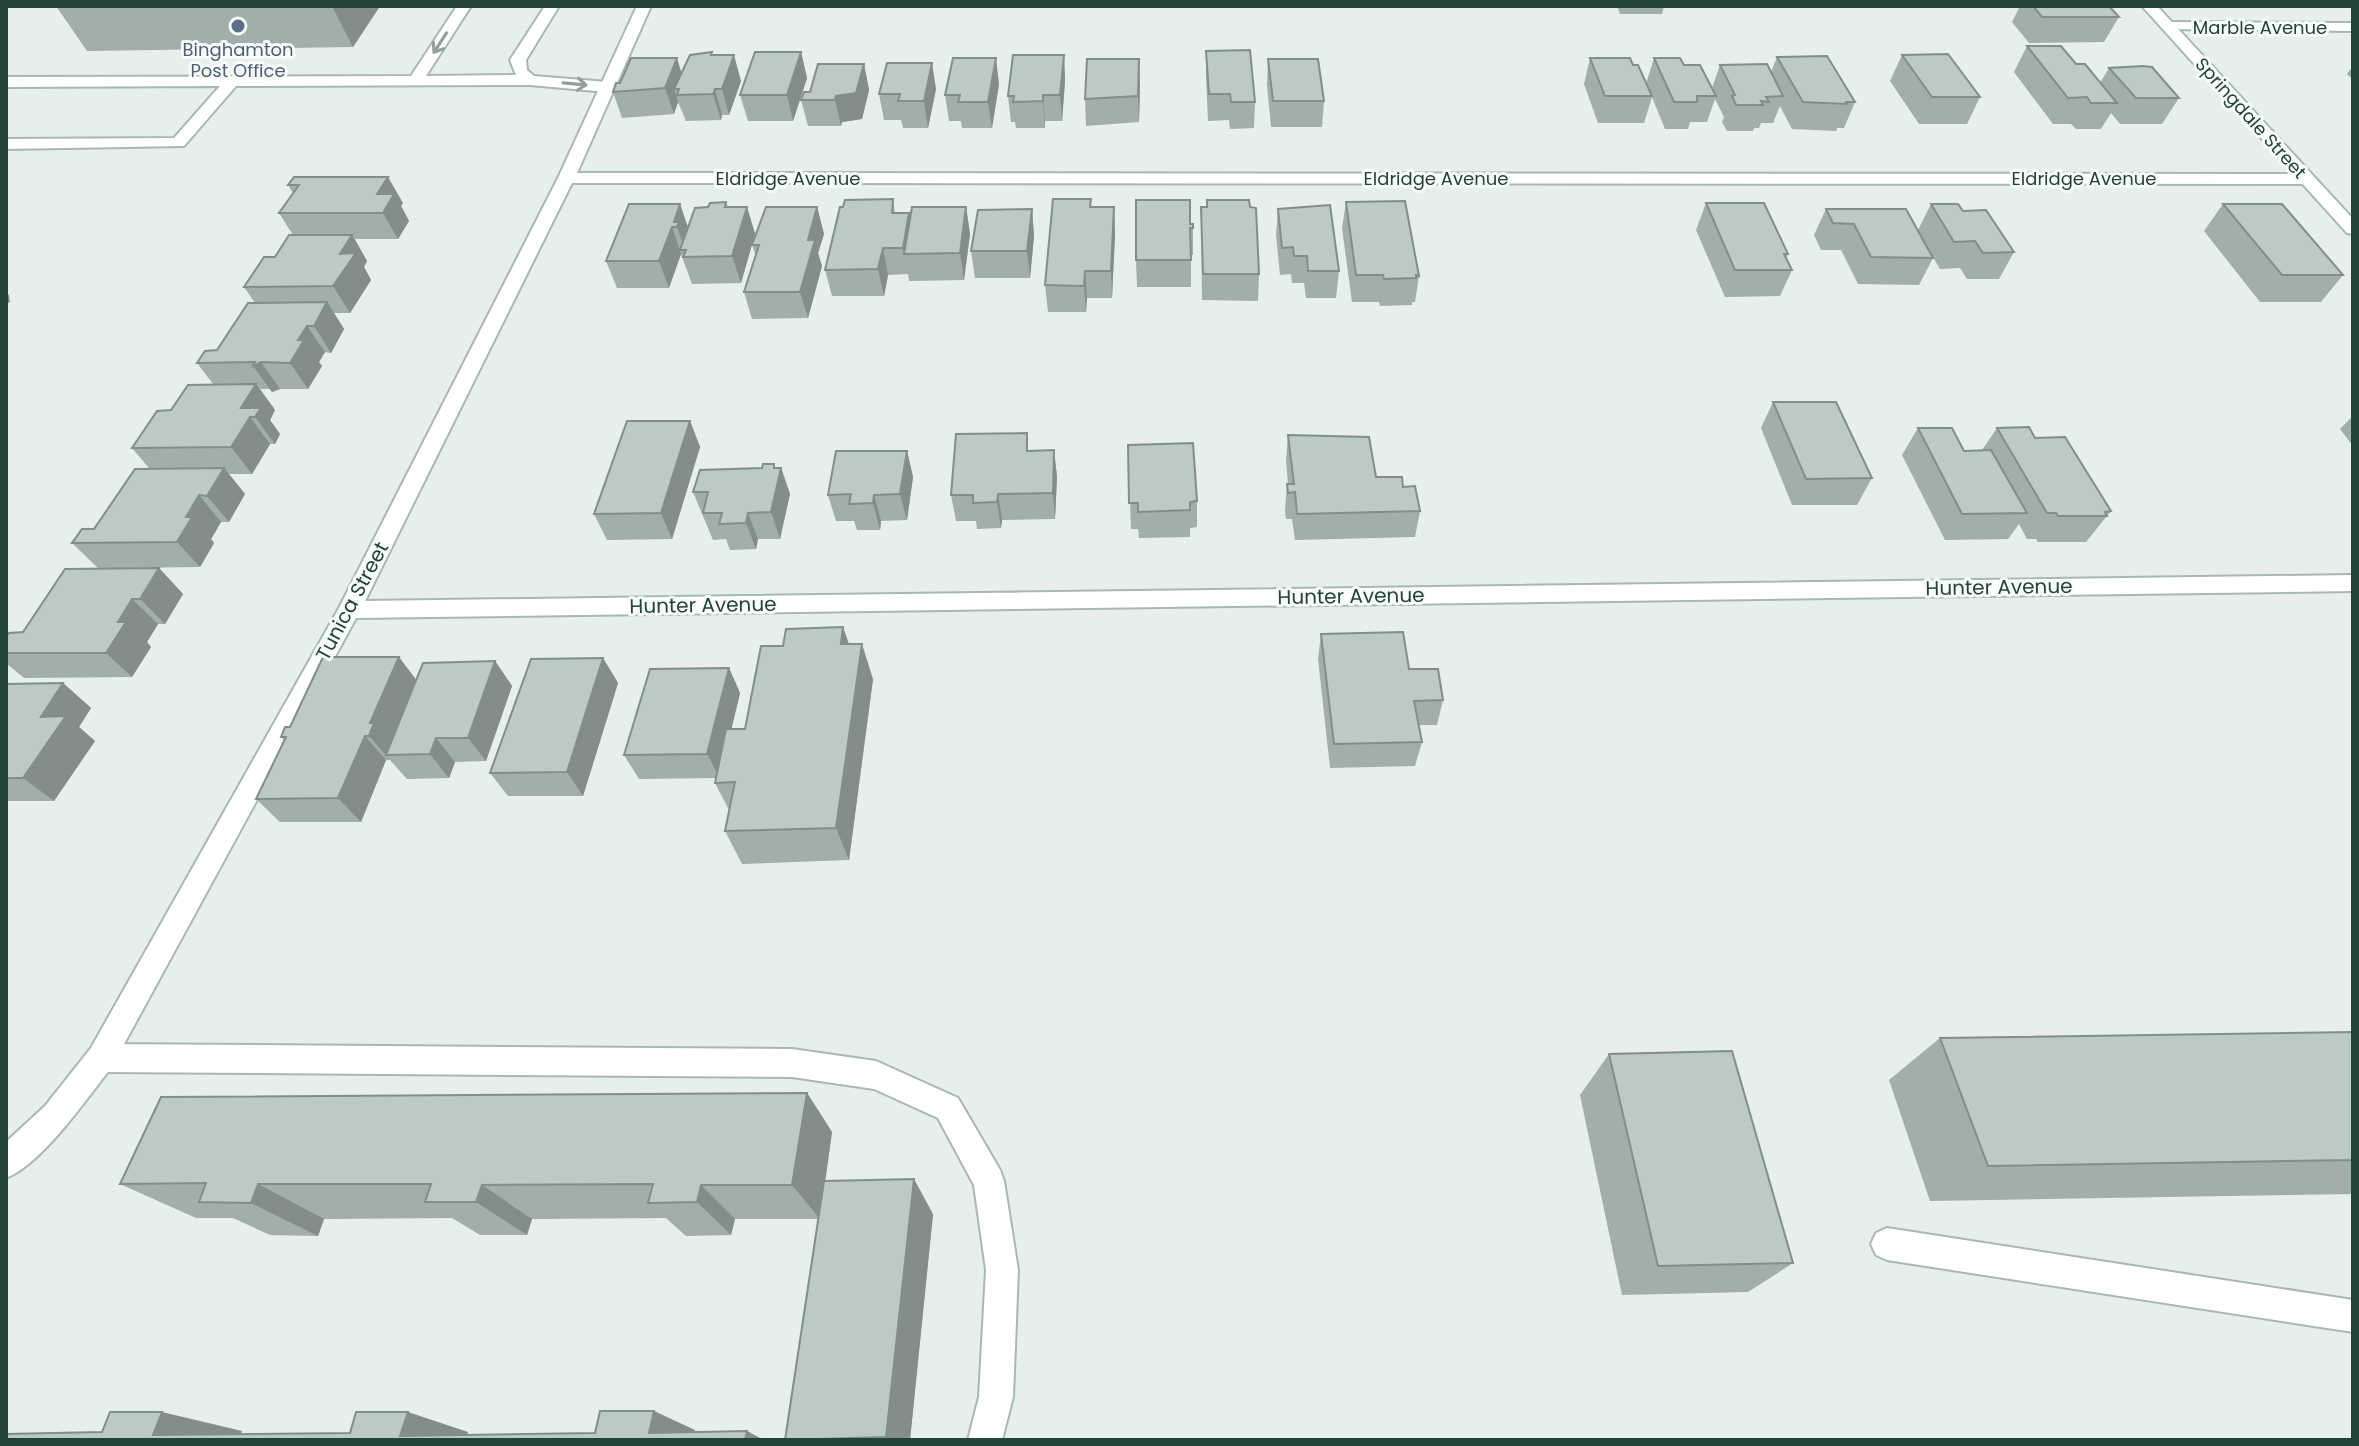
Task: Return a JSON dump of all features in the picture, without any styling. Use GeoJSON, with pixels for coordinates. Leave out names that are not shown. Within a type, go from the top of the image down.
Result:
{"type":"FeatureCollection","features":[{"type":"Feature","properties":{"kind":"street"},"geometry":{"type":"LineString","coordinates":[[416,80],[464,6]]}},
{"type":"Feature","properties":{"kind":"street"},"geometry":{"type":"LineString","coordinates":[[530,80],[520,71],[518,60],[552,6]]}},
{"type":"Feature","properties":{"kind":"street","name":"Tunica Street"},"geometry":{"type":"LineString","coordinates":[[6,1163],[55,1116],[101,1058],[349,610],[566,178],[644,6]]}},
{"type":"Feature","properties":{"kind":"street","name":"Springdale Street"},"geometry":{"type":"LineString","coordinates":[[2149,6],[2353,229]]}},
{"type":"Feature","properties":{"kind":"street","name":"Marble Avenue"},"geometry":{"type":"LineString","coordinates":[[2168,26],[2353,27]]}},
{"type":"Feature","properties":{"kind":"street"},"geometry":{"type":"LineString","coordinates":[[6,82],[530,80],[607,87]]}},
{"type":"Feature","properties":{"kind":"street"},"geometry":{"type":"LineString","coordinates":[[6,144],[178,143],[232,81]]}},
{"type":"Feature","properties":{"kind":"street","name":"Eldridge Avenue"},"geometry":{"type":"LineString","coordinates":[[566,178],[2305,179]]}},
{"type":"Feature","properties":{"kind":"street","name":"Hunter Avenue"},"geometry":{"type":"LineString","coordinates":[[349,610],[2353,583]]}},
{"type":"Feature","properties":{"kind":"street"},"geometry":{"type":"LineString","coordinates":[[101,1058],[792,1063],[876,1075],[948,1108],[989,1181],[1002,1270],[996,1397],[985,1440]]}},
{"type":"Feature","properties":{"kind":"street"},"geometry":{"type":"LineString","coordinates":[[1887,1244],[2353,1316]]}},
{"type":"Feature","properties":{"kind":"building"},"geometry":{"type":"Polygon","coordinates":[[[2033,6],[2109,6],[2119,17],[2042,17],[2033,6]]]}},
{"type":"Feature","properties":{"kind":"building"},"geometry":{"type":"Polygon","coordinates":[[[2027,46],[2061,46],[2076,64],[2085,64],[2117,103],[2091,103],[2087,97],[2068,98],[2027,46]]]}},
{"type":"Feature","properties":{"kind":"building"},"geometry":{"type":"Polygon","coordinates":[[[1250,50],[1255,102],[1231,102],[1230,94],[1209,94],[1206,51],[1250,50]]]}},
{"type":"Feature","properties":{"kind":"building"},"geometry":{"type":"Polygon","coordinates":[[[712,52],[711,55],[734,55],[722,89],[715,89],[713,94],[677,95],[679,89],[674,89],[690,55],[712,52]]]}},
{"type":"Feature","properties":{"kind":"building"},"geometry":{"type":"Polygon","coordinates":[[[755,52],[801,52],[787,95],[740,95],[755,52]]]}},
{"type":"Feature","properties":{"kind":"building"},"geometry":{"type":"Polygon","coordinates":[[[1948,54],[1980,97],[1932,97],[1902,55],[1948,54]]]}},
{"type":"Feature","properties":{"kind":"building"},"geometry":{"type":"Polygon","coordinates":[[[1013,55],[1064,55],[1060,95],[1043,95],[1043,101],[1013,102],[1014,96],[1008,96],[1013,55]]]}},
{"type":"Feature","properties":{"kind":"building"},"geometry":{"type":"Polygon","coordinates":[[[1827,56],[1855,102],[1803,102],[1777,57],[1827,56]]]}},
{"type":"Feature","properties":{"kind":"building"},"geometry":{"type":"Polygon","coordinates":[[[631,58],[677,58],[665,88],[613,92],[631,58]]]}},
{"type":"Feature","properties":{"kind":"building"},"geometry":{"type":"Polygon","coordinates":[[[953,58],[996,58],[988,102],[958,102],[960,95],[945,95],[953,58]]]}},
{"type":"Feature","properties":{"kind":"building"},"geometry":{"type":"Polygon","coordinates":[[[1590,58],[1630,58],[1633,65],[1638,65],[1652,96],[1605,96],[1590,58]]]}},
{"type":"Feature","properties":{"kind":"building"},"geometry":{"type":"Polygon","coordinates":[[[1654,58],[1680,58],[1684,65],[1700,65],[1716,96],[1697,96],[1697,102],[1674,102],[1654,58]]]}},
{"type":"Feature","properties":{"kind":"building"},"geometry":{"type":"Polygon","coordinates":[[[1087,59],[1139,59],[1138,96],[1085,99],[1087,59]]]}},
{"type":"Feature","properties":{"kind":"building"},"geometry":{"type":"Polygon","coordinates":[[[1268,59],[1318,59],[1324,101],[1273,101],[1268,59]]]}},
{"type":"Feature","properties":{"kind":"building"},"geometry":{"type":"Polygon","coordinates":[[[887,63],[932,63],[924,101],[898,101],[900,94],[879,94],[887,63]]]}},
{"type":"Feature","properties":{"kind":"building"},"geometry":{"type":"Polygon","coordinates":[[[818,64],[864,64],[856,93],[836,96],[835,100],[801,100],[804,92],[810,92],[818,64]]]}},
{"type":"Feature","properties":{"kind":"building"},"geometry":{"type":"Polygon","coordinates":[[[1767,64],[1783,96],[1766,97],[1769,102],[1761,101],[1763,105],[1736,105],[1732,96],[1735,95],[1720,65],[1767,64]]]}},
{"type":"Feature","properties":{"kind":"building"},"geometry":{"type":"Polygon","coordinates":[[[2152,67],[2179,98],[2136,98],[2109,68],[2152,67]]]}},
{"type":"Feature","properties":{"kind":"building"},"geometry":{"type":"Polygon","coordinates":[[[294,177],[388,177],[377,194],[394,194],[383,213],[279,213],[299,185],[288,185],[294,177]]]}},
{"type":"Feature","properties":{"kind":"building"},"geometry":{"type":"Polygon","coordinates":[[[893,199],[892,213],[909,213],[903,248],[883,248],[878,269],[825,270],[840,207],[843,207],[845,200],[893,199]]]}},
{"type":"Feature","properties":{"kind":"building"},"geometry":{"type":"Polygon","coordinates":[[[1053,199],[1091,199],[1090,207],[1114,207],[1111,271],[1085,271],[1084,286],[1045,285],[1053,199]]]}},
{"type":"Feature","properties":{"kind":"building"},"geometry":{"type":"Polygon","coordinates":[[[1136,200],[1190,200],[1190,224],[1193,224],[1190,228],[1191,260],[1136,260],[1136,200]]]}},
{"type":"Feature","properties":{"kind":"building"},"geometry":{"type":"Polygon","coordinates":[[[1207,200],[1249,200],[1250,207],[1256,208],[1259,274],[1203,274],[1201,207],[1207,207],[1207,200]]]}},
{"type":"Feature","properties":{"kind":"building"},"geometry":{"type":"Polygon","coordinates":[[[1405,201],[1419,276],[1384,279],[1383,275],[1356,275],[1346,202],[1405,201]]]}},
{"type":"Feature","properties":{"kind":"building"},"geometry":{"type":"Polygon","coordinates":[[[726,202],[725,207],[747,207],[732,256],[683,257],[686,250],[680,250],[695,208],[726,202]]]}},
{"type":"Feature","properties":{"kind":"building"},"geometry":{"type":"Polygon","coordinates":[[[1706,203],[1764,203],[1788,254],[1784,254],[1792,270],[1735,270],[1706,203]]]}},
{"type":"Feature","properties":{"kind":"building"},"geometry":{"type":"Polygon","coordinates":[[[629,204],[680,204],[674,222],[679,222],[677,227],[672,227],[659,261],[606,261],[629,204]]]}},
{"type":"Feature","properties":{"kind":"building"},"geometry":{"type":"Polygon","coordinates":[[[1931,204],[1958,204],[1963,211],[1986,210],[2014,252],[1983,253],[1975,241],[1954,242],[1931,204]]]}},
{"type":"Feature","properties":{"kind":"building"},"geometry":{"type":"Polygon","coordinates":[[[2223,204],[2282,204],[2343,275],[2282,275],[2223,204]]]}},
{"type":"Feature","properties":{"kind":"building"},"geometry":{"type":"Polygon","coordinates":[[[1330,205],[1339,271],[1308,271],[1307,256],[1294,256],[1293,247],[1282,248],[1278,209],[1330,205]]]}},
{"type":"Feature","properties":{"kind":"building"},"geometry":{"type":"Polygon","coordinates":[[[766,207],[817,207],[808,240],[815,240],[800,292],[744,292],[759,245],[752,245],[766,207]]]}},
{"type":"Feature","properties":{"kind":"building"},"geometry":{"type":"Polygon","coordinates":[[[912,207],[966,207],[960,253],[904,254],[912,207]]]}},
{"type":"Feature","properties":{"kind":"building"},"geometry":{"type":"Polygon","coordinates":[[[1032,209],[1027,251],[971,251],[978,210],[1032,209]]]}},
{"type":"Feature","properties":{"kind":"building"},"geometry":{"type":"Polygon","coordinates":[[[1826,209],[1906,209],[1933,258],[1871,257],[1854,224],[1833,223],[1826,209]]]}},
{"type":"Feature","properties":{"kind":"building"},"geometry":{"type":"Polygon","coordinates":[[[289,235],[352,235],[340,254],[356,253],[333,286],[244,287],[264,257],[275,257],[289,235]]]}},
{"type":"Feature","properties":{"kind":"building"},"geometry":{"type":"Polygon","coordinates":[[[327,302],[314,326],[307,326],[298,340],[304,340],[290,363],[261,362],[253,366],[255,362],[197,363],[205,351],[217,350],[248,303],[327,302]]]}},
{"type":"Feature","properties":{"kind":"building"},"geometry":{"type":"Polygon","coordinates":[[[256,384],[241,408],[261,408],[255,417],[250,417],[231,447],[132,448],[157,411],[171,410],[188,385],[256,384]]]}},
{"type":"Feature","properties":{"kind":"building"},"geometry":{"type":"Polygon","coordinates":[[[1773,402],[1836,402],[1872,478],[1806,479],[1773,402]]]}},
{"type":"Feature","properties":{"kind":"building"},"geometry":{"type":"Polygon","coordinates":[[[627,421],[690,421],[661,513],[594,514],[627,421]]]}},
{"type":"Feature","properties":{"kind":"building"},"geometry":{"type":"Polygon","coordinates":[[[2029,427],[2035,438],[2065,437],[2111,511],[2105,512],[2107,516],[2058,516],[2047,513],[1997,428],[2029,427]]]}},
{"type":"Feature","properties":{"kind":"building"},"geometry":{"type":"Polygon","coordinates":[[[1918,428],[1952,428],[1964,451],[1991,450],[2027,513],[1962,514],[1918,428]]]}},
{"type":"Feature","properties":{"kind":"building"},"geometry":{"type":"Polygon","coordinates":[[[1027,433],[1027,451],[1054,450],[1053,493],[998,494],[997,502],[973,503],[973,495],[951,495],[956,434],[1027,433]]]}},
{"type":"Feature","properties":{"kind":"building"},"geometry":{"type":"Polygon","coordinates":[[[1288,435],[1369,437],[1376,477],[1402,477],[1403,487],[1415,486],[1420,511],[1297,514],[1295,492],[1288,493],[1287,484],[1294,484],[1288,435]]]}},
{"type":"Feature","properties":{"kind":"building"},"geometry":{"type":"Polygon","coordinates":[[[1193,443],[1197,501],[1190,502],[1190,510],[1138,512],[1138,503],[1129,503],[1128,445],[1193,443]]]}},
{"type":"Feature","properties":{"kind":"building"},"geometry":{"type":"Polygon","coordinates":[[[836,451],[907,451],[900,494],[874,495],[873,503],[849,504],[851,494],[828,495],[836,451]]]}},
{"type":"Feature","properties":{"kind":"building"},"geometry":{"type":"Polygon","coordinates":[[[763,464],[781,468],[771,512],[748,513],[746,523],[719,524],[722,513],[703,513],[708,492],[693,492],[700,470],[762,468],[763,464]]]}},
{"type":"Feature","properties":{"kind":"building"},"geometry":{"type":"Polygon","coordinates":[[[224,468],[207,496],[199,495],[186,517],[192,517],[177,542],[72,543],[82,529],[94,529],[135,469],[224,468]]]}},
{"type":"Feature","properties":{"kind":"building"},"geometry":{"type":"Polygon","coordinates":[[[159,568],[140,599],[132,599],[118,622],[126,622],[106,653],[6,653],[6,637],[9,633],[23,632],[65,569],[159,568]]]}},
{"type":"Feature","properties":{"kind":"building"},"geometry":{"type":"Polygon","coordinates":[[[843,627],[841,644],[862,644],[836,828],[725,831],[735,782],[715,783],[726,729],[745,729],[761,646],[783,646],[786,629],[843,627]]]}},
{"type":"Feature","properties":{"kind":"building"},"geometry":{"type":"Polygon","coordinates":[[[1403,632],[1409,669],[1438,669],[1443,700],[1414,701],[1422,742],[1334,744],[1321,634],[1403,632]]]}},
{"type":"Feature","properties":{"kind":"building"},"geometry":{"type":"Polygon","coordinates":[[[323,657],[399,657],[370,723],[374,723],[369,736],[365,736],[338,798],[256,799],[286,737],[281,737],[285,727],[290,727],[323,657]]]}},
{"type":"Feature","properties":{"kind":"building"},"geometry":{"type":"Polygon","coordinates":[[[603,658],[567,772],[490,773],[531,659],[603,658]]]}},
{"type":"Feature","properties":{"kind":"building"},"geometry":{"type":"Polygon","coordinates":[[[495,661],[468,738],[436,738],[430,754],[386,755],[423,663],[495,661]]]}},
{"type":"Feature","properties":{"kind":"building"},"geometry":{"type":"Polygon","coordinates":[[[729,668],[707,754],[624,755],[650,669],[729,668]]]}},
{"type":"Feature","properties":{"kind":"building"},"geometry":{"type":"Polygon","coordinates":[[[63,683],[41,717],[66,716],[23,778],[6,778],[6,684],[63,683]]]}},
{"type":"Feature","properties":{"kind":"building"},"geometry":{"type":"Polygon","coordinates":[[[2353,1032],[2353,1160],[1988,1166],[1940,1038],[2353,1032]]]}},
{"type":"Feature","properties":{"kind":"building"},"geometry":{"type":"Polygon","coordinates":[[[1732,1051],[1793,1263],[1658,1266],[1609,1054],[1732,1051]]]}},
{"type":"Feature","properties":{"kind":"building"},"geometry":{"type":"Polygon","coordinates":[[[807,1093],[792,1185],[701,1185],[697,1202],[648,1203],[653,1184],[482,1185],[476,1202],[425,1202],[431,1184],[258,1184],[251,1203],[199,1202],[206,1183],[120,1184],[161,1097],[807,1093]]]}},
{"type":"Feature","properties":{"kind":"building"},"geometry":{"type":"Polygon","coordinates":[[[914,1179],[886,1437],[785,1440],[824,1181],[914,1179]]]}},
{"type":"Feature","properties":{"kind":"building"},"geometry":{"type":"Polygon","coordinates":[[[600,1411],[654,1411],[649,1433],[747,1431],[745,1440],[6,1440],[6,1434],[102,1432],[110,1412],[162,1412],[153,1435],[350,1433],[356,1412],[408,1412],[400,1436],[595,1433],[600,1411]]]}},
{"type":"Feature","properties":{"kind":"place","name":"Binghamton Post Office"},"geometry":{"type":"Point","coordinates":[238,26]}}]}
